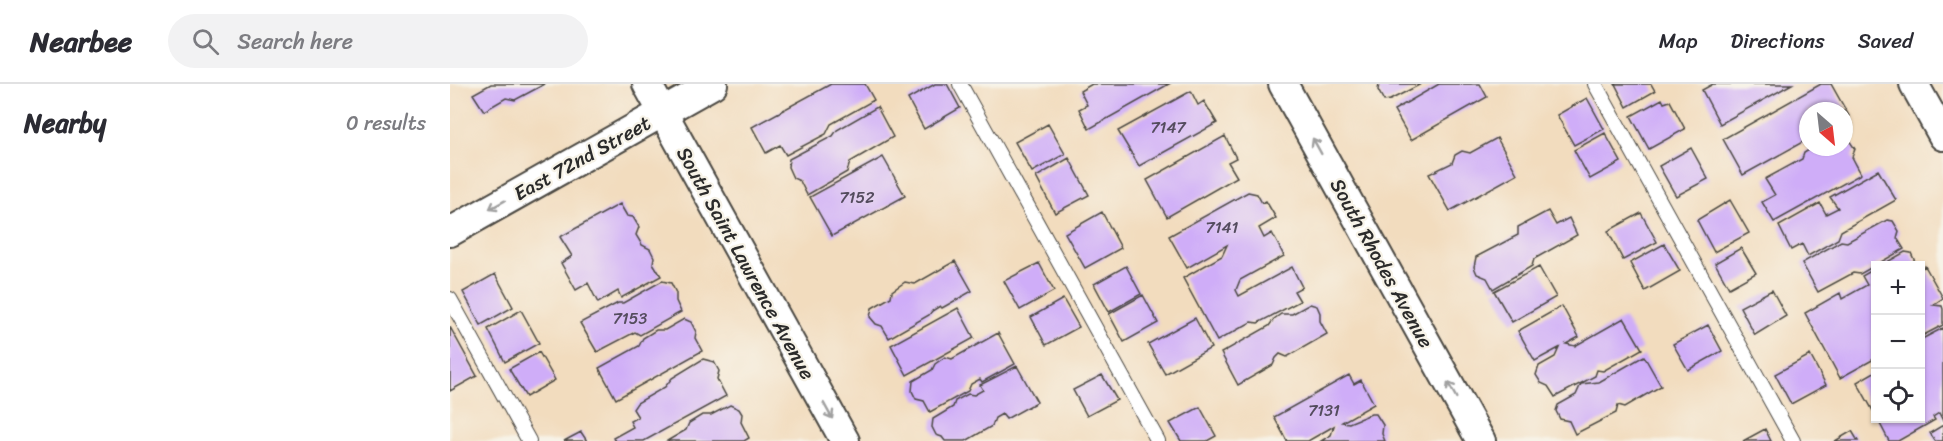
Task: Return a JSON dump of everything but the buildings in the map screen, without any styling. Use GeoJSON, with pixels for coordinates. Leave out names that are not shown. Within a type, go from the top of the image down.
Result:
{"type":"FeatureCollection","features":[{"type":"Feature","properties":{"kind":"street","name":"South Saint Lawrence Avenue"},"geometry":{"type":"LineString","coordinates":[[647,84],[845,441]]}},
{"type":"Feature","properties":{"kind":"street","name":"East 72nd Street"},"geometry":{"type":"LineString","coordinates":[[450,232],[713,84]]}},
{"type":"Feature","properties":{"kind":"street","name":"South Rhodes Avenue"},"geometry":{"type":"LineString","coordinates":[[1283,84],[1481,441]]}},
{"type":"Feature","properties":{"kind":"street"},"geometry":{"type":"LineString","coordinates":[[1914,84],[1943,136]]}},
{"type":"Feature","properties":{"kind":"lane"},"geometry":{"type":"LineString","coordinates":[[960,84],[1158,441]]}},
{"type":"Feature","properties":{"kind":"lane"},"geometry":{"type":"LineString","coordinates":[[1595,84],[1793,441]]}},
{"type":"Feature","properties":{"kind":"lane"},"geometry":{"type":"LineString","coordinates":[[450,299],[529,441]]}}]}
